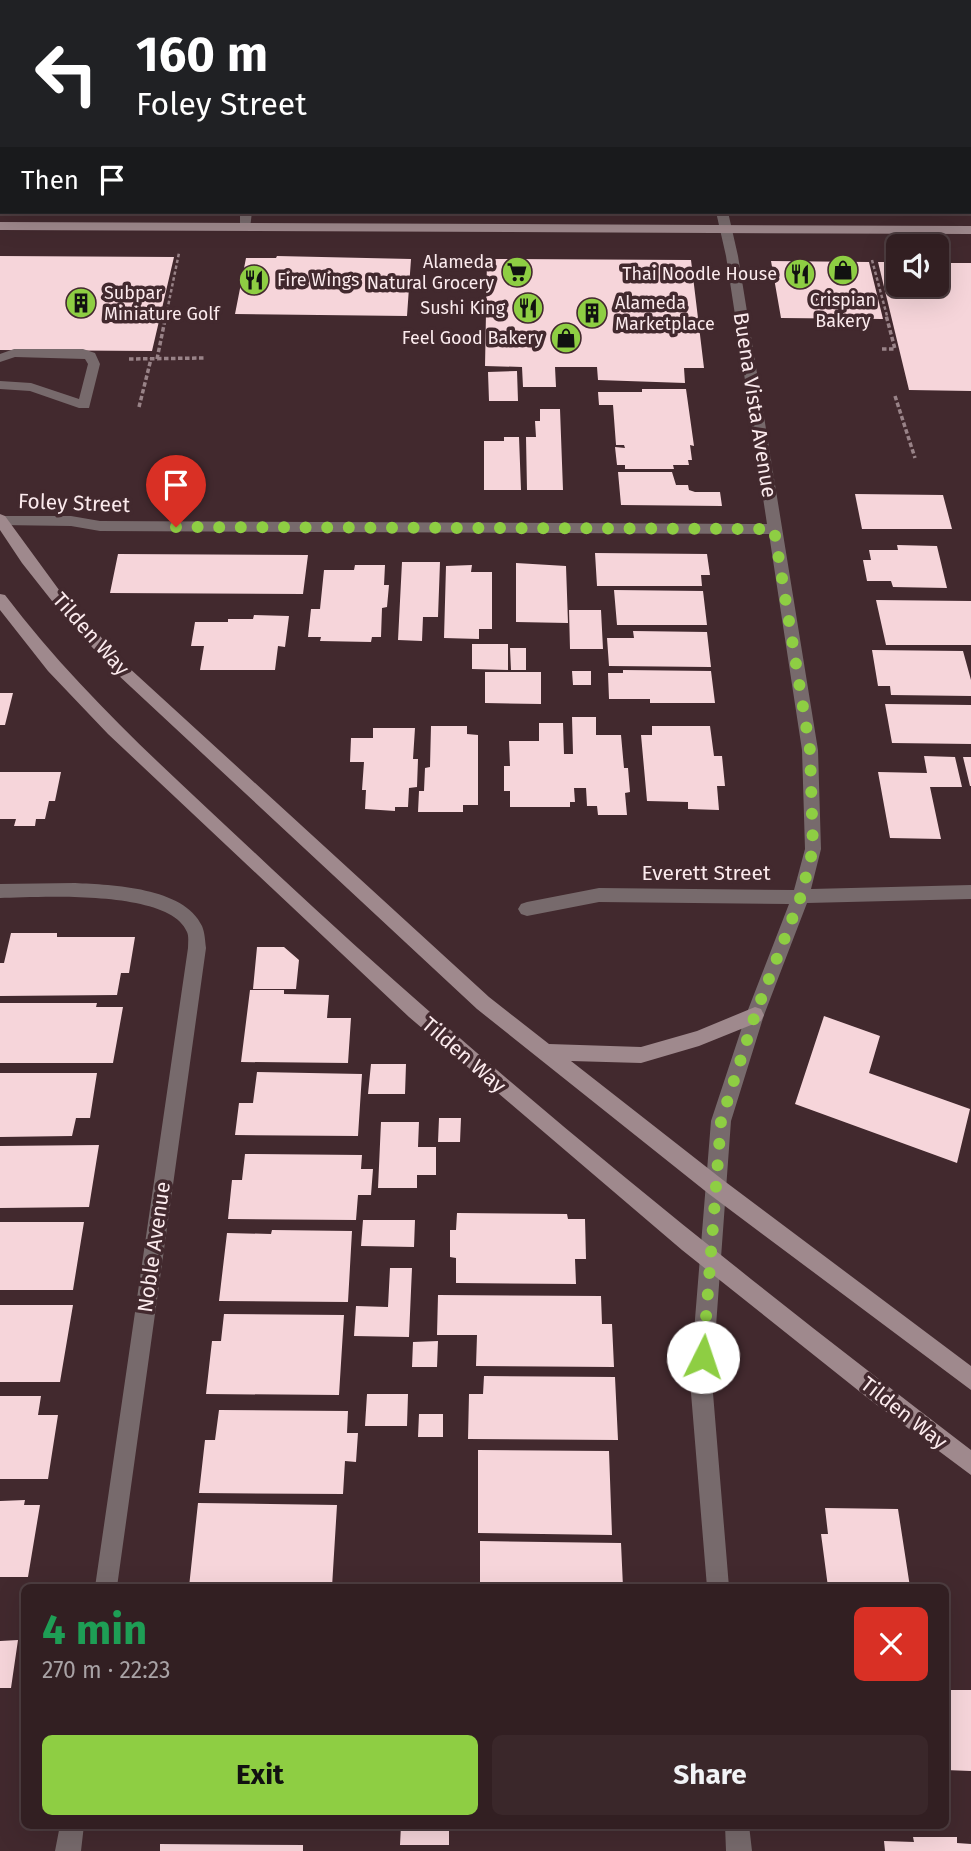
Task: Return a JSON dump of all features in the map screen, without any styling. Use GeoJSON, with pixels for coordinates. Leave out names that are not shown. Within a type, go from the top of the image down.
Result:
{"type":"FeatureCollection","features":[{"type":"Feature","properties":{"kind":"main road"},"geometry":{"type":"LineString","coordinates":[[0,226],[971,230]]}},
{"type":"Feature","properties":{"kind":"main road","name":"Tilden Way"},"geometry":{"type":"LineString","coordinates":[[1,520],[40,577],[83,630],[122,670],[483,1003],[716,1187],[971,1379]]}},
{"type":"Feature","properties":{"kind":"main road","name":"Tilden Way"},"geometry":{"type":"LineString","coordinates":[[0,599],[82,695],[276,884],[451,1045],[710,1262],[971,1464]]}},
{"type":"Feature","properties":{"kind":"main road"},"geometry":{"type":"LineString","coordinates":[[543,1052],[641,1055],[699,1038],[755,1015]]}},
{"type":"Feature","properties":{"kind":"street"},"geometry":{"type":"LineString","coordinates":[[246,214],[246,226]]}},
{"type":"Feature","properties":{"kind":"street","name":"Buena Vista Avenue"},"geometry":{"type":"LineString","coordinates":[[718,1584],[701,1381],[721,1121],[755,1015],[801,896],[813,849],[810,750],[722,214]]}},
{"type":"Feature","properties":{"kind":"street"},"geometry":{"type":"LineString","coordinates":[[0,358],[14,353],[83,353],[90,356],[94,364],[84,405],[31,387],[0,385]]}},
{"type":"Feature","properties":{"kind":"street","name":"Foley Street"},"geometry":{"type":"LineString","coordinates":[[1,520],[71,521],[125,527],[774,529]]}},
{"type":"Feature","properties":{"kind":"street","name":"Noble Avenue"},"geometry":{"type":"LineString","coordinates":[[0,891],[131,892],[181,912],[195,927],[197,948],[106,1584]]}},
{"type":"Feature","properties":{"kind":"street","name":"Everett Street"},"geometry":{"type":"LineString","coordinates":[[527,909],[599,895],[801,896],[971,892]]}},
{"type":"Feature","properties":{"kind":"street"},"geometry":{"type":"LineString","coordinates":[[68,1851],[71,1829]]}},
{"type":"Feature","properties":{"kind":"street"},"geometry":{"type":"LineString","coordinates":[[737,1829],[739,1851]]}},
{"type":"Feature","properties":{"kind":"path"},"geometry":{"type":"LineString","coordinates":[[156,359],[186,226]]}},
{"type":"Feature","properties":{"kind":"path"},"geometry":{"type":"LineString","coordinates":[[872,260],[895,349],[882,349]]}},
{"type":"Feature","properties":{"kind":"path"},"geometry":{"type":"LineString","coordinates":[[129,359],[205,359]]}},
{"type":"Feature","properties":{"kind":"path"},"geometry":{"type":"LineString","coordinates":[[139,407],[151,359]]}},
{"type":"Feature","properties":{"kind":"path"},"geometry":{"type":"LineString","coordinates":[[895,396],[915,458]]}},
{"type":"Feature","properties":{"kind":"building","name":"Subpar Miniature Golf"},"geometry":{"type":"Polygon","coordinates":[[[0,256],[174,257],[152,351],[0,350],[0,256]]]}},
{"type":"Feature","properties":{"kind":"building"},"geometry":{"type":"Polygon","coordinates":[[[277,256],[411,259],[407,316],[235,314],[246,258],[277,256]]]}},
{"type":"Feature","properties":{"kind":"building","name":"Alameda Marketplace"},"geometry":{"type":"Polygon","coordinates":[[[487,259],[691,260],[704,368],[684,368],[685,383],[598,380],[597,367],[555,367],[556,387],[523,387],[522,367],[485,366],[487,259]]]}},
{"type":"Feature","properties":{"kind":"building"},"geometry":{"type":"Polygon","coordinates":[[[771,261],[869,262],[883,319],[781,318],[771,261]]]}},
{"type":"Feature","properties":{"kind":"building"},"geometry":{"type":"Polygon","coordinates":[[[878,262],[886,262],[886,295],[878,262]]]}},
{"type":"Feature","properties":{"kind":"building"},"geometry":{"type":"Polygon","coordinates":[[[949,263],[971,263],[971,391],[909,390],[886,297],[949,297],[949,263]]]}},
{"type":"Feature","properties":{"kind":"building"},"geometry":{"type":"Polygon","coordinates":[[[517,371],[518,401],[489,401],[488,372],[517,371]]]}},
{"type":"Feature","properties":{"kind":"building"},"geometry":{"type":"Polygon","coordinates":[[[642,389],[686,389],[694,446],[690,445],[692,460],[688,460],[689,465],[673,465],[674,469],[625,469],[625,465],[617,465],[615,447],[625,448],[624,445],[616,445],[613,405],[599,405],[598,392],[642,392],[642,389]]]}},
{"type":"Feature","properties":{"kind":"building"},"geometry":{"type":"Polygon","coordinates":[[[540,409],[560,409],[563,490],[527,490],[526,437],[536,437],[535,421],[540,421],[540,409]]]}},
{"type":"Feature","properties":{"kind":"building"},"geometry":{"type":"Polygon","coordinates":[[[504,437],[519,437],[521,490],[484,490],[484,441],[504,441],[504,437]]]}},
{"type":"Feature","properties":{"kind":"building"},"geometry":{"type":"Polygon","coordinates":[[[618,472],[672,472],[676,485],[688,485],[689,490],[695,492],[720,492],[722,506],[621,505],[618,472]]]}},
{"type":"Feature","properties":{"kind":"building"},"geometry":{"type":"Polygon","coordinates":[[[855,494],[943,495],[952,529],[862,529],[855,494]]]}},
{"type":"Feature","properties":{"kind":"building"},"geometry":{"type":"Polygon","coordinates":[[[897,545],[937,546],[947,588],[893,587],[891,581],[867,581],[863,560],[871,560],[869,550],[898,550],[897,545]]]}},
{"type":"Feature","properties":{"kind":"building"},"geometry":{"type":"Polygon","coordinates":[[[595,553],[707,554],[710,575],[701,575],[702,586],[597,586],[595,553]]]}},
{"type":"Feature","properties":{"kind":"building"},"geometry":{"type":"Polygon","coordinates":[[[118,554],[308,555],[303,594],[110,593],[118,554]]]}},
{"type":"Feature","properties":{"kind":"building"},"geometry":{"type":"Polygon","coordinates":[[[402,562],[440,562],[438,617],[423,617],[422,641],[398,640],[402,562]]]}},
{"type":"Feature","properties":{"kind":"building"},"geometry":{"type":"Polygon","coordinates":[[[516,563],[566,566],[568,623],[516,622],[516,563]]]}},
{"type":"Feature","properties":{"kind":"building"},"geometry":{"type":"Polygon","coordinates":[[[355,565],[385,565],[384,585],[389,585],[387,607],[382,608],[381,637],[372,637],[371,642],[320,641],[321,637],[308,637],[311,609],[320,609],[324,570],[354,570],[355,565]]]}},
{"type":"Feature","properties":{"kind":"building"},"geometry":{"type":"Polygon","coordinates":[[[472,565],[471,572],[492,572],[492,629],[479,629],[479,639],[444,638],[446,566],[472,565]]]}},
{"type":"Feature","properties":{"kind":"building"},"geometry":{"type":"Polygon","coordinates":[[[614,590],[703,591],[707,625],[617,625],[614,590]]]}},
{"type":"Feature","properties":{"kind":"building"},"geometry":{"type":"Polygon","coordinates":[[[876,600],[971,601],[971,645],[886,645],[876,600]]]}},
{"type":"Feature","properties":{"kind":"building"},"geometry":{"type":"Polygon","coordinates":[[[569,610],[601,610],[603,649],[570,649],[569,610]]]}},
{"type":"Feature","properties":{"kind":"building"},"geometry":{"type":"Polygon","coordinates":[[[254,615],[289,616],[285,647],[278,646],[275,670],[200,670],[204,646],[191,646],[195,622],[228,622],[228,619],[253,619],[254,615]]]}},
{"type":"Feature","properties":{"kind":"building"},"geometry":{"type":"Polygon","coordinates":[[[633,631],[707,632],[711,667],[609,666],[607,638],[634,638],[633,631]]]}},
{"type":"Feature","properties":{"kind":"building"},"geometry":{"type":"Polygon","coordinates":[[[472,644],[508,644],[508,670],[472,669],[472,644]]]}},
{"type":"Feature","properties":{"kind":"building"},"geometry":{"type":"Polygon","coordinates":[[[510,648],[526,648],[526,670],[511,670],[510,648]]]}},
{"type":"Feature","properties":{"kind":"building"},"geometry":{"type":"Polygon","coordinates":[[[872,650],[963,651],[971,680],[971,696],[891,695],[890,686],[878,686],[872,650]]]}},
{"type":"Feature","properties":{"kind":"building"},"geometry":{"type":"Polygon","coordinates":[[[623,670],[711,671],[715,703],[650,703],[650,699],[609,699],[608,673],[623,673],[623,670]]]}},
{"type":"Feature","properties":{"kind":"building"},"geometry":{"type":"Polygon","coordinates":[[[572,671],[591,671],[591,685],[573,685],[572,671]]]}},
{"type":"Feature","properties":{"kind":"building"},"geometry":{"type":"Polygon","coordinates":[[[485,672],[541,672],[541,704],[485,703],[485,672]]]}},
{"type":"Feature","properties":{"kind":"building"},"geometry":{"type":"Polygon","coordinates":[[[0,693],[13,693],[5,725],[0,725],[0,693]]]}},
{"type":"Feature","properties":{"kind":"building"},"geometry":{"type":"Polygon","coordinates":[[[885,704],[971,705],[971,744],[892,743],[885,704]]]}},
{"type":"Feature","properties":{"kind":"building"},"geometry":{"type":"Polygon","coordinates":[[[572,717],[596,717],[596,735],[621,735],[624,768],[628,768],[630,792],[625,793],[627,815],[598,815],[597,806],[587,806],[586,788],[574,788],[575,802],[570,802],[570,807],[510,807],[510,791],[504,791],[504,766],[510,766],[509,741],[539,741],[539,723],[563,723],[564,754],[573,754],[572,717]]]}},
{"type":"Feature","properties":{"kind":"building"},"geometry":{"type":"Polygon","coordinates":[[[431,726],[467,726],[467,734],[478,735],[478,805],[463,805],[463,812],[418,812],[419,791],[424,791],[425,768],[430,767],[431,726]]]}},
{"type":"Feature","properties":{"kind":"building"},"geometry":{"type":"Polygon","coordinates":[[[652,726],[710,726],[714,756],[722,756],[725,786],[717,786],[719,810],[688,809],[688,802],[647,801],[641,735],[652,735],[652,726]]]}},
{"type":"Feature","properties":{"kind":"building"},"geometry":{"type":"Polygon","coordinates":[[[373,728],[415,728],[413,759],[418,759],[417,787],[409,788],[408,807],[395,807],[395,811],[365,809],[366,790],[362,790],[364,762],[350,762],[351,738],[373,738],[373,728]]]}},
{"type":"Feature","properties":{"kind":"building"},"geometry":{"type":"Polygon","coordinates":[[[924,756],[955,757],[962,787],[930,787],[941,839],[890,838],[878,772],[927,773],[924,756]]]}},
{"type":"Feature","properties":{"kind":"building"},"geometry":{"type":"Polygon","coordinates":[[[963,757],[971,757],[971,786],[970,786],[963,757]]]}},
{"type":"Feature","properties":{"kind":"building"},"geometry":{"type":"Polygon","coordinates":[[[0,772],[61,772],[55,801],[49,801],[45,819],[36,819],[35,826],[14,826],[16,819],[0,819],[0,772]]]}},
{"type":"Feature","properties":{"kind":"building"},"geometry":{"type":"Polygon","coordinates":[[[11,933],[57,933],[57,937],[135,937],[129,973],[121,973],[117,995],[0,996],[0,963],[4,963],[11,933]]]}},
{"type":"Feature","properties":{"kind":"building"},"geometry":{"type":"Polygon","coordinates":[[[257,947],[284,947],[299,960],[296,989],[253,989],[257,947]]]}},
{"type":"Feature","properties":{"kind":"building"},"geometry":{"type":"Polygon","coordinates":[[[250,990],[284,990],[284,994],[329,995],[327,1018],[351,1018],[348,1063],[241,1062],[250,990]]]}},
{"type":"Feature","properties":{"kind":"building"},"geometry":{"type":"Polygon","coordinates":[[[0,1003],[97,1003],[96,1007],[123,1007],[113,1063],[0,1063],[0,1003]]]}},
{"type":"Feature","properties":{"kind":"building"},"geometry":{"type":"Polygon","coordinates":[[[824,1016],[880,1036],[869,1073],[970,1109],[957,1163],[795,1104],[824,1016]]]}},
{"type":"Feature","properties":{"kind":"building"},"geometry":{"type":"Polygon","coordinates":[[[371,1064],[406,1064],[405,1094],[368,1094],[371,1064]]]}},
{"type":"Feature","properties":{"kind":"building"},"geometry":{"type":"Polygon","coordinates":[[[257,1072],[362,1074],[358,1136],[235,1135],[239,1103],[253,1103],[257,1072]]]}},
{"type":"Feature","properties":{"kind":"building"},"geometry":{"type":"Polygon","coordinates":[[[0,1073],[97,1073],[90,1118],[76,1118],[72,1136],[0,1137],[0,1073]]]}},
{"type":"Feature","properties":{"kind":"building"},"geometry":{"type":"Polygon","coordinates":[[[439,1118],[461,1118],[460,1142],[438,1142],[439,1118]]]}},
{"type":"Feature","properties":{"kind":"building"},"geometry":{"type":"Polygon","coordinates":[[[381,1122],[419,1122],[418,1147],[436,1147],[436,1175],[417,1175],[417,1188],[378,1188],[381,1122]]]}},
{"type":"Feature","properties":{"kind":"building"},"geometry":{"type":"Polygon","coordinates":[[[99,1145],[89,1207],[0,1208],[0,1146],[99,1145]]]}},
{"type":"Feature","properties":{"kind":"building"},"geometry":{"type":"Polygon","coordinates":[[[245,1154],[362,1155],[361,1169],[373,1169],[371,1195],[358,1195],[356,1220],[228,1219],[232,1180],[242,1180],[245,1154]]]}},
{"type":"Feature","properties":{"kind":"building"},"geometry":{"type":"Polygon","coordinates":[[[457,1213],[567,1214],[568,1219],[585,1219],[586,1259],[575,1259],[576,1284],[456,1283],[456,1258],[450,1257],[450,1230],[456,1230],[457,1213]]]}},
{"type":"Feature","properties":{"kind":"building"},"geometry":{"type":"Polygon","coordinates":[[[363,1220],[415,1220],[414,1247],[361,1246],[363,1220]]]}},
{"type":"Feature","properties":{"kind":"building"},"geometry":{"type":"Polygon","coordinates":[[[0,1222],[84,1222],[73,1290],[0,1290],[0,1222]]]}},
{"type":"Feature","properties":{"kind":"building"},"geometry":{"type":"Polygon","coordinates":[[[272,1230],[352,1231],[348,1302],[219,1301],[227,1233],[271,1234],[272,1230]]]}},
{"type":"Feature","properties":{"kind":"building"},"geometry":{"type":"Polygon","coordinates":[[[390,1268],[412,1268],[409,1337],[354,1336],[356,1306],[388,1307],[390,1268]]]}},
{"type":"Feature","properties":{"kind":"building"},"geometry":{"type":"Polygon","coordinates":[[[438,1295],[601,1296],[602,1324],[612,1324],[614,1367],[476,1366],[477,1335],[437,1335],[438,1295]]]}},
{"type":"Feature","properties":{"kind":"building"},"geometry":{"type":"Polygon","coordinates":[[[0,1305],[73,1305],[60,1382],[0,1382],[0,1305]]]}},
{"type":"Feature","properties":{"kind":"building"},"geometry":{"type":"Polygon","coordinates":[[[224,1314],[344,1315],[339,1395],[206,1394],[212,1341],[221,1341],[224,1314]]]}},
{"type":"Feature","properties":{"kind":"building"},"geometry":{"type":"Polygon","coordinates":[[[438,1341],[437,1367],[412,1367],[413,1342],[438,1341]]]}},
{"type":"Feature","properties":{"kind":"building"},"geometry":{"type":"Polygon","coordinates":[[[484,1376],[615,1377],[618,1440],[468,1439],[469,1394],[483,1394],[484,1376]]]}},
{"type":"Feature","properties":{"kind":"building"},"geometry":{"type":"Polygon","coordinates":[[[367,1394],[408,1394],[407,1426],[365,1426],[367,1394]]]}},
{"type":"Feature","properties":{"kind":"building"},"geometry":{"type":"Polygon","coordinates":[[[0,1396],[41,1396],[38,1415],[58,1415],[48,1479],[0,1479],[0,1396]]]}},
{"type":"Feature","properties":{"kind":"building"},"geometry":{"type":"Polygon","coordinates":[[[219,1410],[348,1411],[347,1433],[358,1433],[356,1462],[345,1461],[343,1494],[199,1493],[205,1440],[215,1440],[219,1410]]]}},
{"type":"Feature","properties":{"kind":"building"},"geometry":{"type":"Polygon","coordinates":[[[419,1414],[443,1414],[443,1437],[418,1437],[419,1414]]]}},
{"type":"Feature","properties":{"kind":"building"},"geometry":{"type":"Polygon","coordinates":[[[478,1450],[609,1451],[612,1535],[478,1533],[478,1450]]]}},
{"type":"Feature","properties":{"kind":"building"},"geometry":{"type":"Polygon","coordinates":[[[25,1500],[24,1505],[40,1505],[28,1577],[0,1577],[0,1501],[25,1500]]]}},
{"type":"Feature","properties":{"kind":"building"},"geometry":{"type":"Polygon","coordinates":[[[198,1503],[337,1505],[332,1584],[189,1584],[198,1503]]]}},
{"type":"Feature","properties":{"kind":"building"},"geometry":{"type":"Polygon","coordinates":[[[825,1508],[898,1509],[910,1584],[828,1584],[821,1534],[828,1534],[825,1508]]]}},
{"type":"Feature","properties":{"kind":"building"},"geometry":{"type":"Polygon","coordinates":[[[480,1541],[621,1543],[623,1584],[480,1584],[480,1541]]]}},
{"type":"Feature","properties":{"kind":"building"},"geometry":{"type":"Polygon","coordinates":[[[18,1640],[11,1688],[0,1688],[0,1641],[18,1640]]]}},
{"type":"Feature","properties":{"kind":"building"},"geometry":{"type":"Polygon","coordinates":[[[949,1690],[971,1690],[971,1771],[949,1770],[949,1690]]]}},
{"type":"Feature","properties":{"kind":"building"},"geometry":{"type":"Polygon","coordinates":[[[401,1829],[449,1829],[449,1845],[400,1845],[401,1829]]]}},
{"type":"Feature","properties":{"kind":"building"},"geometry":{"type":"Polygon","coordinates":[[[457,1829],[629,1829],[629,1830],[457,1829]]]}},
{"type":"Feature","properties":{"kind":"building"},"geometry":{"type":"Polygon","coordinates":[[[913,1837],[957,1837],[957,1843],[971,1844],[971,1851],[885,1851],[884,1841],[914,1842],[913,1837]]]}},
{"type":"Feature","properties":{"kind":"building"},"geometry":{"type":"Polygon","coordinates":[[[160,1844],[303,1845],[303,1851],[160,1851],[160,1844]]]}},
{"type":"Feature","properties":{"kind":"place","name":"Crispian Bakery"},"geometry":{"type":"Point","coordinates":[843,270]}},
{"type":"Feature","properties":{"kind":"place","name":"Alameda Natural Grocery"},"geometry":{"type":"Point","coordinates":[517,272]}},
{"type":"Feature","properties":{"kind":"place","name":"Thai Noodle House"},"geometry":{"type":"Point","coordinates":[800,274]}},
{"type":"Feature","properties":{"kind":"place","name":"Fire Wings"},"geometry":{"type":"Point","coordinates":[254,280]}},
{"type":"Feature","properties":{"kind":"place","name":"Subpar Miniature Golf"},"geometry":{"type":"Point","coordinates":[81,303]}},
{"type":"Feature","properties":{"kind":"place","name":"Sushi King"},"geometry":{"type":"Point","coordinates":[528,308]}},
{"type":"Feature","properties":{"kind":"place","name":"Alameda Marketplace"},"geometry":{"type":"Point","coordinates":[592,313]}},
{"type":"Feature","properties":{"kind":"place","name":"Feel Good Bakery"},"geometry":{"type":"Point","coordinates":[566,338]}},
{"type":"Feature","properties":{"kind":"route"},"geometry":{"type":"LineString","coordinates":[[176,527],[774,529],[810,750],[813,849],[801,896],[755,1015],[721,1121],[703,1357]]}}]}
